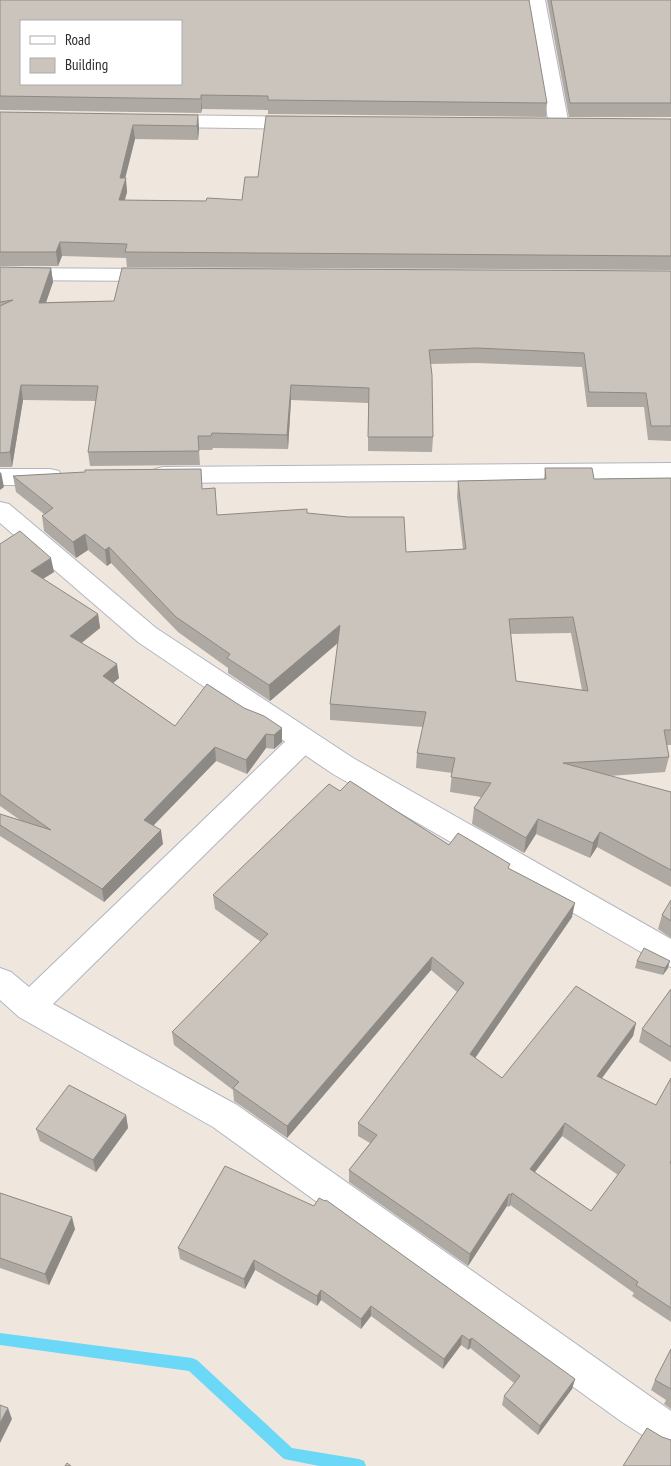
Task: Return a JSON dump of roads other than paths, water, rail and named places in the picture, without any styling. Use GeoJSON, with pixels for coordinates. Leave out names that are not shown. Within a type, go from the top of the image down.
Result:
{"type":"FeatureCollection","features":[{"type":"Feature","properties":{"kind":"street"},"geometry":{"type":"LineString","coordinates":[[536,0],[568,125],[539,125]]}},
{"type":"Feature","properties":{"kind":"street"},"geometry":{"type":"LineString","coordinates":[[146,120],[322,124]]}},
{"type":"Feature","properties":{"kind":"street"},"geometry":{"type":"LineString","coordinates":[[0,274],[178,275]]}},
{"type":"Feature","properties":{"kind":"street"},"geometry":{"type":"LineString","coordinates":[[138,476],[671,471]]}},
{"type":"Feature","properties":{"kind":"street"},"geometry":{"type":"LineString","coordinates":[[0,477],[69,476]]}},
{"type":"Feature","properties":{"kind":"street"},"geometry":{"type":"LineString","coordinates":[[0,510],[147,635],[343,766],[671,954]]}},
{"type":"Feature","properties":{"kind":"street"},"geometry":{"type":"LineString","coordinates":[[30,1007],[304,740]]}},
{"type":"Feature","properties":{"kind":"street"},"geometry":{"type":"LineString","coordinates":[[0,981],[30,1007],[225,1116],[635,1409],[671,1432]]}},
{"type":"Feature","properties":{"kind":"waterway"},"geometry":{"type":"LineString","coordinates":[[0,1339],[192,1365],[289,1454],[359,1466]]}}]}
